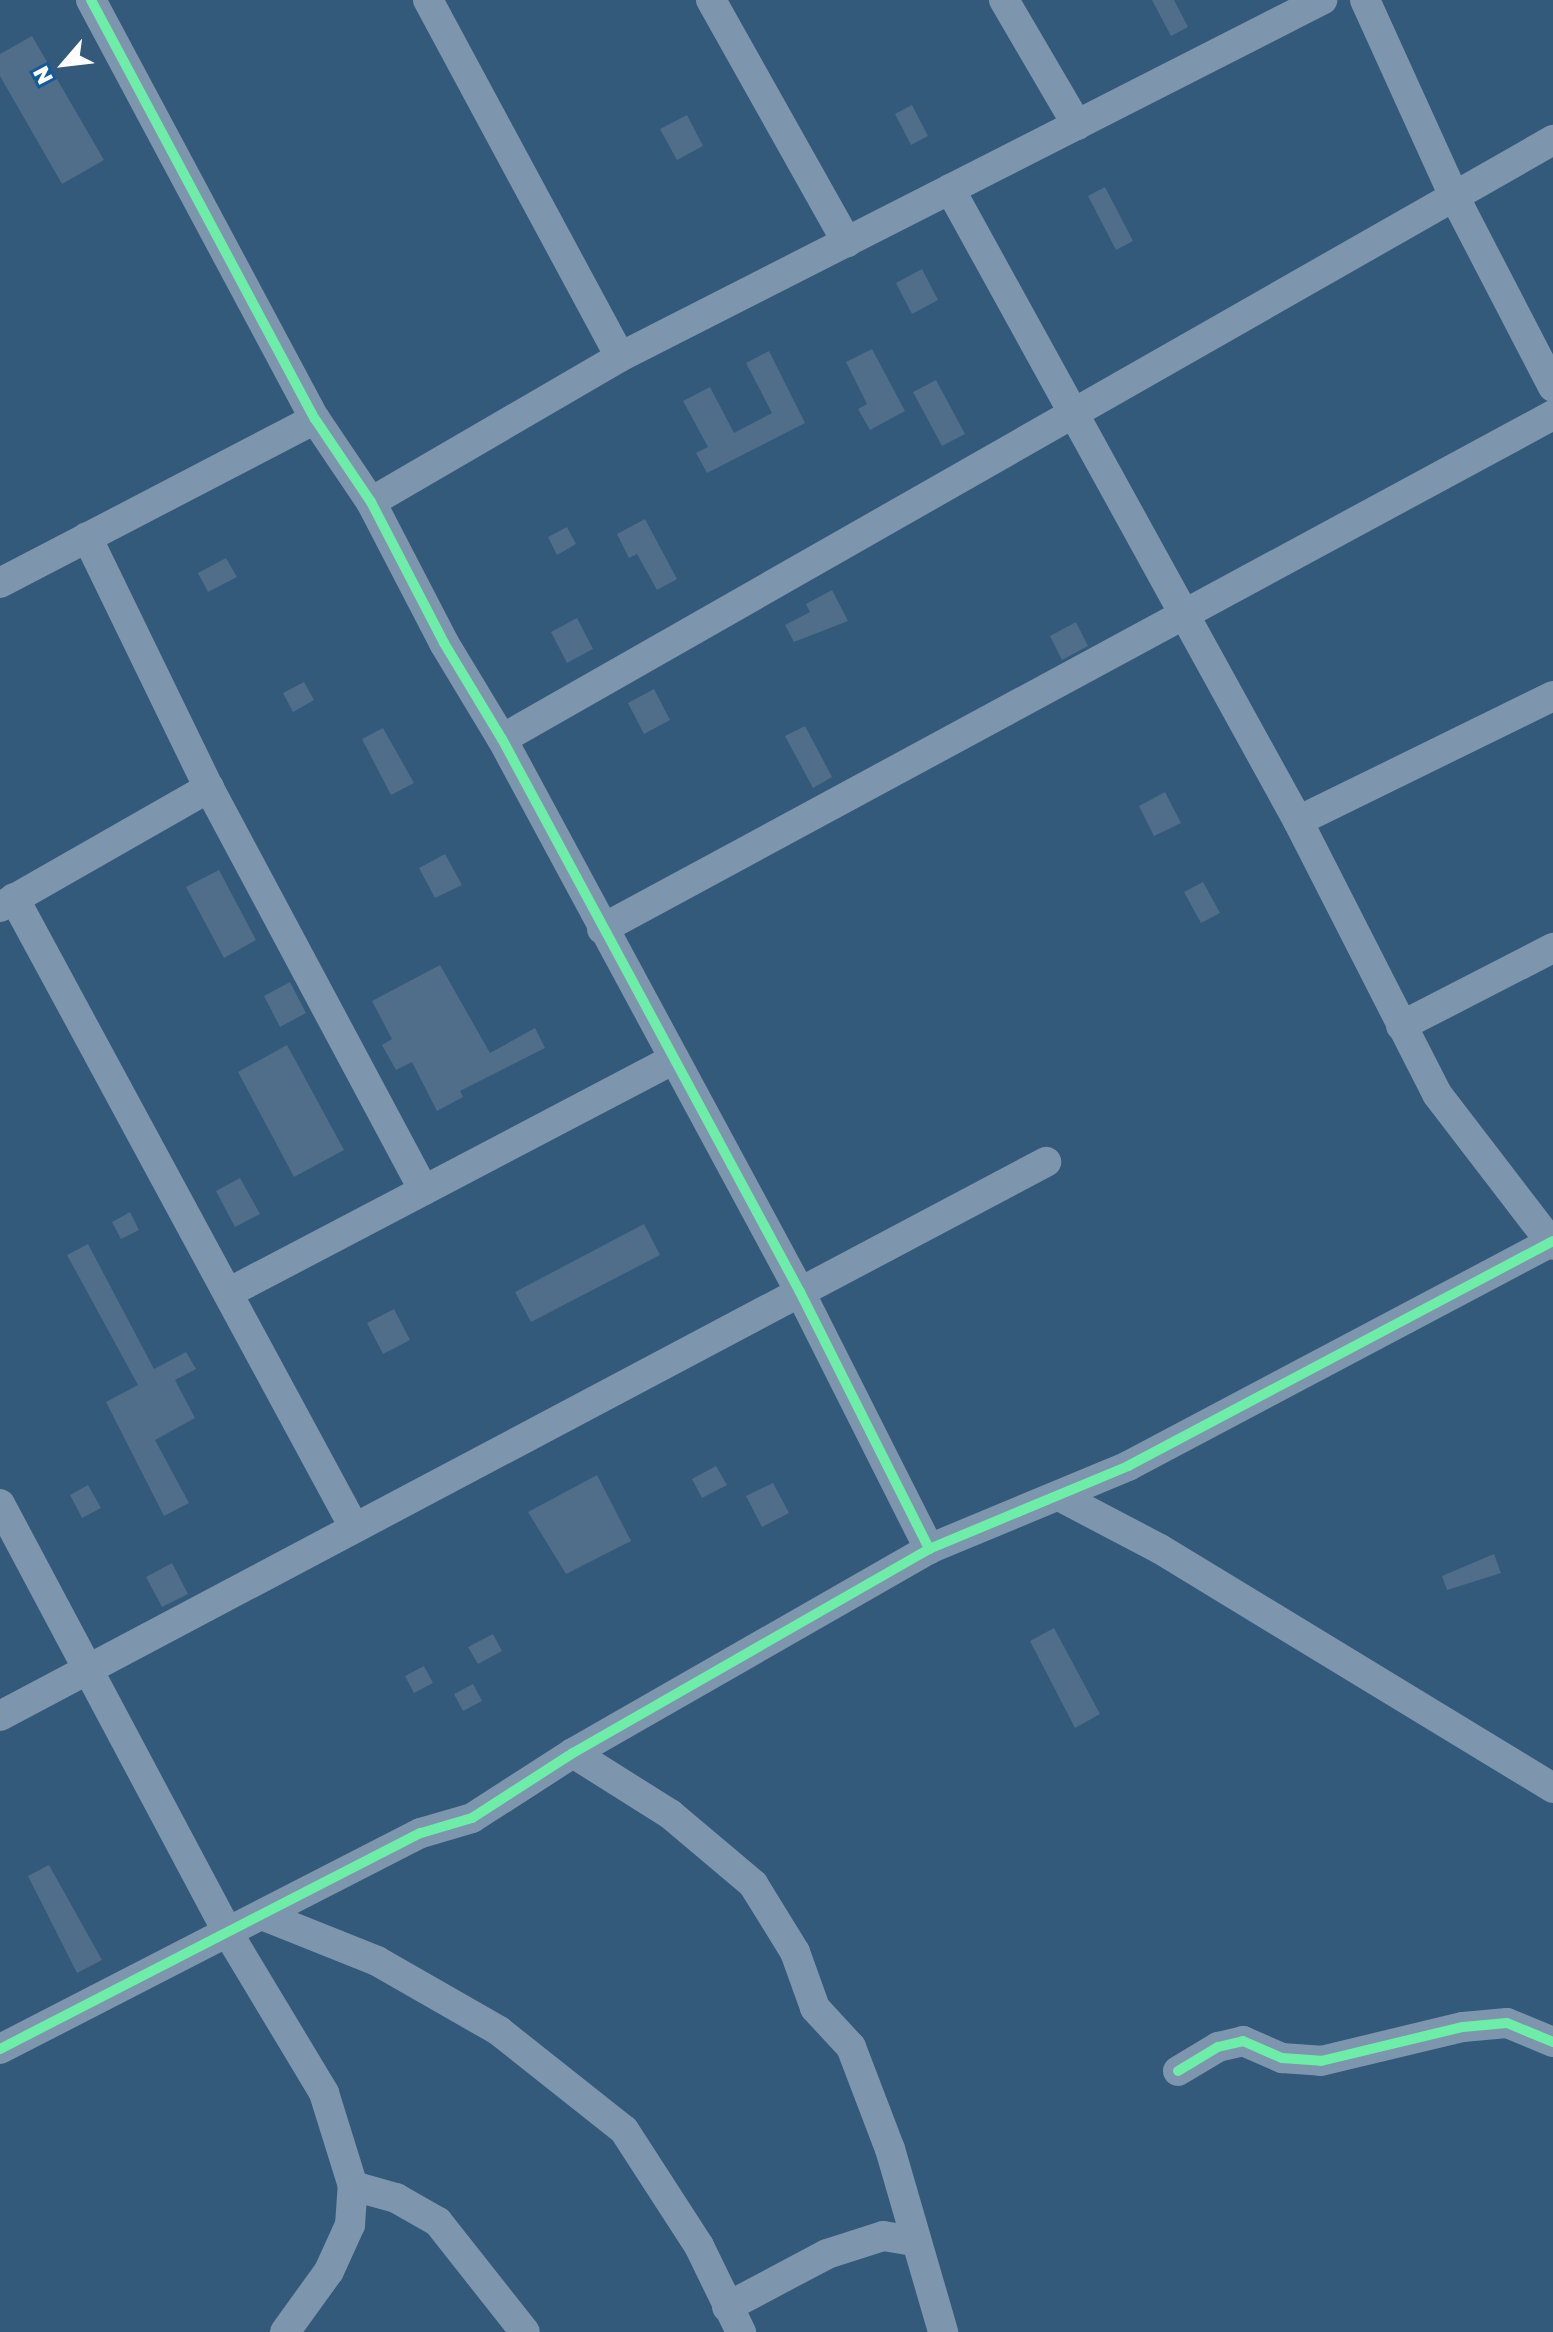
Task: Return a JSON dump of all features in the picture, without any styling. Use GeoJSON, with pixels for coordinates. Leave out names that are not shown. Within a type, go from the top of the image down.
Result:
{"type":"FeatureCollection","features":[{"type":"Feature","properties":{"kind":"street"},"geometry":{"type":"LineString","coordinates":[[91,0],[315,419],[371,502],[444,643],[502,739],[800,1292],[929,1549]]}},
{"type":"Feature","properties":{"kind":"street"},"geometry":{"type":"LineString","coordinates":[[428,0],[620,357]]}},
{"type":"Feature","properties":{"kind":"street"},"geometry":{"type":"LineString","coordinates":[[711,0],[847,242]]}},
{"type":"Feature","properties":{"kind":"street"},"geometry":{"type":"LineString","coordinates":[[1004,0],[1077,125]]}},
{"type":"Feature","properties":{"kind":"street"},"geometry":{"type":"LineString","coordinates":[[371,502],[620,357],[1322,0]]}},
{"type":"Feature","properties":{"kind":"street"},"geometry":{"type":"LineString","coordinates":[[1365,0],[1454,196],[1553,387]]}},
{"type":"Feature","properties":{"kind":"street"},"geometry":{"type":"LineString","coordinates":[[502,739],[1071,411],[1553,140]]}},
{"type":"Feature","properties":{"kind":"street"},"geometry":{"type":"LineString","coordinates":[[0,2049],[421,1833],[472,1818],[573,1753],[929,1549],[1128,1466],[1552,1243],[1437,1094],[1298,821],[950,189]]}},
{"type":"Feature","properties":{"kind":"street"},"geometry":{"type":"LineString","coordinates":[[602,929],[1036,698],[1181,613],[1553,415]]}},
{"type":"Feature","properties":{"kind":"street"},"geometry":{"type":"LineString","coordinates":[[0,583],[315,419]]}},
{"type":"Feature","properties":{"kind":"street"},"geometry":{"type":"LineString","coordinates":[[87,537],[209,788],[424,1190]]}},
{"type":"Feature","properties":{"kind":"street"},"geometry":{"type":"LineString","coordinates":[[1298,821],[1553,696]]}},
{"type":"Feature","properties":{"kind":"street"},"geometry":{"type":"LineString","coordinates":[[209,788],[7,902],[228,1293],[354,1527]]}},
{"type":"Feature","properties":{"kind":"street"},"geometry":{"type":"LineString","coordinates":[[1401,1026],[1553,948]]}},
{"type":"Feature","properties":{"kind":"street"},"geometry":{"type":"LineString","coordinates":[[228,1293],[674,1059]]}},
{"type":"Feature","properties":{"kind":"street"},"geometry":{"type":"LineString","coordinates":[[0,1716],[1046,1162]]}},
{"type":"Feature","properties":{"kind":"street"},"geometry":{"type":"LineString","coordinates":[[1059,1496],[1160,1549],[1553,1788]]}},
{"type":"Feature","properties":{"kind":"street"},"geometry":{"type":"LineString","coordinates":[[0,1504],[228,1933],[324,2093],[353,2186],[350,2225],[329,2271],[285,2332]]}},
{"type":"Feature","properties":{"kind":"street"},"geometry":{"type":"LineString","coordinates":[[573,1753],[670,1814],[753,1884],[795,1952],[815,2008],[851,2047],[890,2149],[914,2241],[943,2332]]}},
{"type":"Feature","properties":{"kind":"street"},"geometry":{"type":"LineString","coordinates":[[262,1915],[377,1961],[499,2031],[624,2130],[699,2246],[734,2320],[827,2254],[883,2236],[914,2241]]}},
{"type":"Feature","properties":{"kind":"street"},"geometry":{"type":"LineString","coordinates":[[1178,2071],[1218,2047],[1243,2041],[1282,2058],[1321,2061],[1492,2024],[1507,2023],[1553,2042]]}},
{"type":"Feature","properties":{"kind":"street"},"geometry":{"type":"LineString","coordinates":[[353,2186],[396,2198],[438,2222],[525,2332]]}},
{"type":"Feature","properties":{"kind":"building"},"geometry":{"type":"Polygon","coordinates":[[[1152,0],[1174,0],[1188,27],[1171,36],[1152,0]]]}},
{"type":"Feature","properties":{"kind":"building"},"geometry":{"type":"Polygon","coordinates":[[[32,36],[104,160],[62,184],[0,76],[0,54],[32,36]]]}},
{"type":"Feature","properties":{"kind":"building"},"geometry":{"type":"Polygon","coordinates":[[[912,105],[928,136],[911,145],[895,114],[912,105]]]}},
{"type":"Feature","properties":{"kind":"building"},"geometry":{"type":"Polygon","coordinates":[[[687,115],[703,146],[677,160],[660,129],[687,115]]]}},
{"type":"Feature","properties":{"kind":"building"},"geometry":{"type":"Polygon","coordinates":[[[1105,187],[1133,241],[1116,250],[1088,196],[1105,187]]]}},
{"type":"Feature","properties":{"kind":"building"},"geometry":{"type":"Polygon","coordinates":[[[922,269],[938,300],[912,314],[896,283],[922,269]]]}},
{"type":"Feature","properties":{"kind":"building"},"geometry":{"type":"Polygon","coordinates":[[[872,349],[905,411],[870,430],[858,409],[867,404],[846,362],[872,349]]]}},
{"type":"Feature","properties":{"kind":"building"},"geometry":{"type":"Polygon","coordinates":[[[769,351],[805,423],[707,473],[696,453],[708,447],[683,401],[710,387],[734,433],[772,413],[746,363],[769,351]]]}},
{"type":"Feature","properties":{"kind":"building"},"geometry":{"type":"Polygon","coordinates":[[[936,380],[965,434],[942,446],[913,392],[936,380]]]}},
{"type":"Feature","properties":{"kind":"building"},"geometry":{"type":"Polygon","coordinates":[[[645,519],[677,579],[657,590],[637,554],[629,558],[617,534],[645,519]]]}},
{"type":"Feature","properties":{"kind":"building"},"geometry":{"type":"Polygon","coordinates":[[[567,527],[576,544],[557,555],[548,537],[567,527]]]}},
{"type":"Feature","properties":{"kind":"building"},"geometry":{"type":"Polygon","coordinates":[[[226,558],[237,577],[208,592],[198,573],[226,558]]]}},
{"type":"Feature","properties":{"kind":"building"},"geometry":{"type":"Polygon","coordinates":[[[832,590],[848,621],[794,642],[785,625],[810,612],[806,604],[832,590]]]}},
{"type":"Feature","properties":{"kind":"building"},"geometry":{"type":"Polygon","coordinates":[[[577,618],[593,649],[567,663],[551,632],[577,618]]]}},
{"type":"Feature","properties":{"kind":"building"},"geometry":{"type":"Polygon","coordinates":[[[1076,622],[1088,646],[1062,660],[1050,636],[1076,622]]]}},
{"type":"Feature","properties":{"kind":"building"},"geometry":{"type":"Polygon","coordinates":[[[304,682],[314,700],[293,712],[283,693],[304,682]]]}},
{"type":"Feature","properties":{"kind":"building"},"geometry":{"type":"Polygon","coordinates":[[[654,689],[670,720],[644,734],[628,703],[654,689]]]}},
{"type":"Feature","properties":{"kind":"building"},"geometry":{"type":"Polygon","coordinates":[[[805,726],[832,777],[813,788],[785,736],[805,726]]]}},
{"type":"Feature","properties":{"kind":"building"},"geometry":{"type":"Polygon","coordinates":[[[383,728],[414,783],[391,795],[362,739],[383,728]]]}},
{"type":"Feature","properties":{"kind":"building"},"geometry":{"type":"Polygon","coordinates":[[[1165,792],[1181,823],[1154,836],[1139,806],[1165,792]]]}},
{"type":"Feature","properties":{"kind":"building"},"geometry":{"type":"Polygon","coordinates":[[[445,854],[462,885],[435,898],[419,868],[445,854]]]}},
{"type":"Feature","properties":{"kind":"building"},"geometry":{"type":"Polygon","coordinates":[[[219,870],[256,940],[224,958],[186,887],[219,870]]]}},
{"type":"Feature","properties":{"kind":"building"},"geometry":{"type":"Polygon","coordinates":[[[1203,882],[1220,913],[1201,923],[1184,892],[1203,882]]]}},
{"type":"Feature","properties":{"kind":"building"},"geometry":{"type":"Polygon","coordinates":[[[440,965],[490,1053],[535,1028],[545,1048],[460,1091],[463,1097],[437,1111],[412,1062],[396,1070],[382,1045],[392,1039],[372,1001],[440,965]]]}},
{"type":"Feature","properties":{"kind":"building"},"geometry":{"type":"Polygon","coordinates":[[[290,982],[306,1013],[280,1027],[264,996],[290,982]]]}},
{"type":"Feature","properties":{"kind":"building"},"geometry":{"type":"Polygon","coordinates":[[[287,1045],[344,1150],[294,1177],[238,1072],[287,1045]]]}},
{"type":"Feature","properties":{"kind":"building"},"geometry":{"type":"Polygon","coordinates":[[[240,1178],[260,1214],[235,1227],[216,1191],[240,1178]]]}},
{"type":"Feature","properties":{"kind":"building"},"geometry":{"type":"Polygon","coordinates":[[[130,1212],[139,1230],[121,1239],[112,1222],[130,1212]]]}},
{"type":"Feature","properties":{"kind":"building"},"geometry":{"type":"Polygon","coordinates":[[[644,1224],[660,1255],[531,1322],[515,1292],[644,1224]]]}},
{"type":"Feature","properties":{"kind":"building"},"geometry":{"type":"Polygon","coordinates":[[[88,1244],[154,1369],[186,1352],[196,1369],[175,1380],[195,1418],[155,1440],[189,1503],[164,1516],[106,1402],[138,1385],[67,1255],[88,1244]]]}},
{"type":"Feature","properties":{"kind":"building"},"geometry":{"type":"Polygon","coordinates":[[[394,1309],[410,1340],[383,1354],[367,1323],[394,1309]]]}},
{"type":"Feature","properties":{"kind":"building"},"geometry":{"type":"Polygon","coordinates":[[[716,1466],[727,1485],[702,1498],[692,1479],[716,1466]]]}},
{"type":"Feature","properties":{"kind":"building"},"geometry":{"type":"Polygon","coordinates":[[[597,1475],[631,1541],[566,1574],[528,1512],[597,1475]]]}},
{"type":"Feature","properties":{"kind":"building"},"geometry":{"type":"Polygon","coordinates":[[[773,1483],[789,1513],[762,1527],[746,1496],[773,1483]]]}},
{"type":"Feature","properties":{"kind":"building"},"geometry":{"type":"Polygon","coordinates":[[[88,1485],[101,1508],[82,1518],[70,1495],[88,1485]]]}},
{"type":"Feature","properties":{"kind":"building"},"geometry":{"type":"Polygon","coordinates":[[[1494,1554],[1501,1573],[1447,1590],[1442,1576],[1494,1554]]]}},
{"type":"Feature","properties":{"kind":"building"},"geometry":{"type":"Polygon","coordinates":[[[172,1563],[188,1594],[162,1607],[146,1577],[172,1563]]]}},
{"type":"Feature","properties":{"kind":"building"},"geometry":{"type":"Polygon","coordinates":[[[1054,1628],[1100,1714],[1075,1728],[1030,1641],[1054,1628]]]}},
{"type":"Feature","properties":{"kind":"building"},"geometry":{"type":"Polygon","coordinates":[[[493,1634],[502,1651],[478,1664],[468,1647],[493,1634]]]}},
{"type":"Feature","properties":{"kind":"building"},"geometry":{"type":"Polygon","coordinates":[[[424,1666],[433,1683],[414,1693],[405,1676],[424,1666]]]}},
{"type":"Feature","properties":{"kind":"building"},"geometry":{"type":"Polygon","coordinates":[[[473,1684],[482,1701],[463,1711],[454,1694],[473,1684]]]}},
{"type":"Feature","properties":{"kind":"building"},"geometry":{"type":"Polygon","coordinates":[[[49,1865],[102,1960],[77,1973],[28,1876],[49,1865]]]}},
{"type":"Feature","properties":{"kind":"cycle path"},"geometry":{"type":"LineString","coordinates":[[91,0],[315,419],[371,502],[444,643],[502,739],[800,1292],[929,1549]]}},
{"type":"Feature","properties":{"kind":"cycle path"},"geometry":{"type":"LineString","coordinates":[[0,2049],[421,1833],[472,1818],[573,1753],[929,1549],[1128,1466],[1553,1241]]}},
{"type":"Feature","properties":{"kind":"cycle path"},"geometry":{"type":"LineString","coordinates":[[1178,2071],[1218,2047],[1243,2041],[1282,2058],[1321,2061],[1463,2027],[1507,2023],[1553,2042]]}}]}
